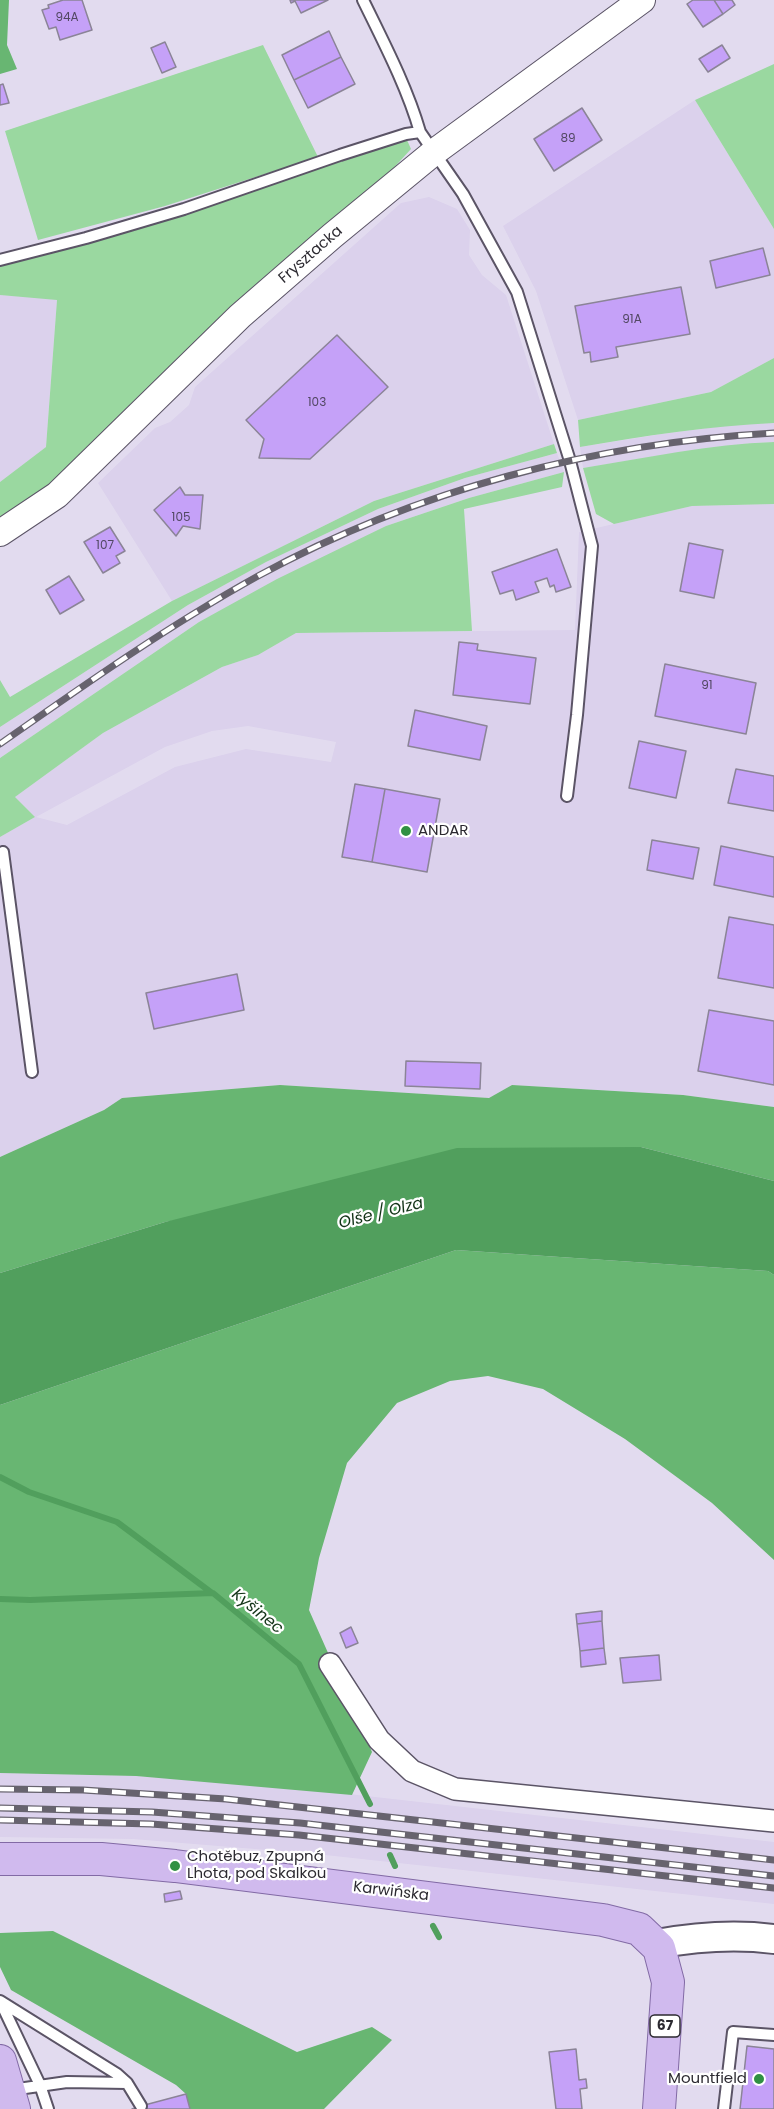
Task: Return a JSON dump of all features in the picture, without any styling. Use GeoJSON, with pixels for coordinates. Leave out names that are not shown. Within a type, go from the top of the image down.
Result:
{"type":"FeatureCollection","features":[{"type":"Feature","properties":{"kind":"main road","name":"Karwińska"},"geometry":{"type":"LineString","coordinates":[[0,1859],[101,1859],[175,1866],[603,1920],[639,1929],[657,1944]]}},
{"type":"Feature","properties":{"kind":"main road"},"geometry":{"type":"LineString","coordinates":[[657,1944],[685,1939],[749,1936],[774,1939]]}},
{"type":"Feature","properties":{"kind":"main road","name":"67"},"geometry":{"type":"LineString","coordinates":[[657,1944],[668,1982],[659,2109]]}},
{"type":"Feature","properties":{"kind":"main road"},"geometry":{"type":"LineString","coordinates":[[0,2061],[8,2098]]}},
{"type":"Feature","properties":{"kind":"street","name":"Frysztacka"},"geometry":{"type":"LineString","coordinates":[[0,532],[57,495],[240,316],[332,236],[427,143],[642,0]]}},
{"type":"Feature","properties":{"kind":"street"},"geometry":{"type":"LineString","coordinates":[[330,1664],[379,1740],[412,1771],[455,1789],[774,1821]]}},
{"type":"Feature","properties":{"kind":"lane"},"geometry":{"type":"LineString","coordinates":[[363,0],[427,143],[463,194],[516,292],[570,460],[592,546],[577,715],[567,796]]}},
{"type":"Feature","properties":{"kind":"lane"},"geometry":{"type":"LineString","coordinates":[[0,260],[184,209],[406,134],[427,143]]}},
{"type":"Feature","properties":{"kind":"lane"},"geometry":{"type":"LineString","coordinates":[[3,852],[32,1072]]}},
{"type":"Feature","properties":{"kind":"lane"},"geometry":{"type":"LineString","coordinates":[[0,2001],[117,2074],[127,2083],[141,2106]]}},
{"type":"Feature","properties":{"kind":"lane"},"geometry":{"type":"LineString","coordinates":[[0,2001],[40,2085],[48,2109]]}},
{"type":"Feature","properties":{"kind":"lane"},"geometry":{"type":"LineString","coordinates":[[724,2109],[733,2032],[774,2035]]}},
{"type":"Feature","properties":{"kind":"lane"},"geometry":{"type":"LineString","coordinates":[[8,2098],[40,2085],[127,2083]]}},
{"type":"Feature","properties":{"kind":"shaded area"},"geometry":{"type":"Polygon","coordinates":[[[0,0],[9,0],[7,45],[17,69],[0,74],[0,0]]]}},
{"type":"Feature","properties":{"kind":"shaded area"},"geometry":{"type":"Polygon","coordinates":[[[263,45],[318,157],[165,206],[38,240],[5,131],[263,45]]]}},
{"type":"Feature","properties":{"kind":"shaded area"},"geometry":{"type":"Polygon","coordinates":[[[774,64],[774,229],[695,100],[774,64]]]}},
{"type":"Feature","properties":{"kind":"shaded area"},"geometry":{"type":"Polygon","coordinates":[[[695,100],[774,229],[774,358],[711,392],[578,420],[536,291],[503,226],[695,100]]]}},
{"type":"Feature","properties":{"kind":"shaded area"},"geometry":{"type":"Polygon","coordinates":[[[407,140],[411,149],[390,172],[39,494],[0,520],[0,482],[46,447],[57,300],[0,295],[0,265],[186,212],[407,140]]]}},
{"type":"Feature","properties":{"kind":"shaded area"},"geometry":{"type":"Polygon","coordinates":[[[429,197],[457,209],[470,230],[469,255],[482,275],[506,295],[554,444],[374,501],[172,601],[98,483],[155,428],[170,422],[189,405],[195,387],[401,203],[429,197]]]}},
{"type":"Feature","properties":{"kind":"shaded area"},"geometry":{"type":"Polygon","coordinates":[[[0,295],[57,299],[46,447],[0,482],[0,295]]]}},
{"type":"Feature","properties":{"kind":"shaded area"},"geometry":{"type":"Polygon","coordinates":[[[774,358],[774,423],[725,426],[580,447],[578,420],[711,392],[774,358]]]}},
{"type":"Feature","properties":{"kind":"shaded area"},"geometry":{"type":"Polygon","coordinates":[[[774,423],[774,442],[682,452],[583,468],[580,447],[739,424],[774,423]]]}},
{"type":"Feature","properties":{"kind":"shaded area"},"geometry":{"type":"Polygon","coordinates":[[[774,442],[774,504],[692,506],[614,524],[596,514],[583,468],[702,448],[774,442]]]}},
{"type":"Feature","properties":{"kind":"shaded area"},"geometry":{"type":"Polygon","coordinates":[[[554,444],[557,453],[465,478],[378,509],[266,562],[188,605],[0,727],[0,680],[10,697],[172,601],[374,501],[554,444]]]}},
{"type":"Feature","properties":{"kind":"shaded area"},"geometry":{"type":"Polygon","coordinates":[[[557,453],[564,472],[469,498],[386,526],[199,622],[0,758],[0,727],[188,605],[266,562],[378,509],[465,478],[557,453]]]}},
{"type":"Feature","properties":{"kind":"shaded area"},"geometry":{"type":"Polygon","coordinates":[[[564,472],[562,487],[464,509],[472,631],[296,633],[258,655],[222,667],[103,733],[15,797],[35,817],[0,837],[0,758],[199,622],[277,579],[386,526],[469,498],[564,472]]]}},
{"type":"Feature","properties":{"kind":"shaded area"},"geometry":{"type":"Polygon","coordinates":[[[774,504],[774,1107],[683,1095],[512,1085],[489,1098],[280,1085],[122,1098],[104,1110],[0,1157],[0,837],[35,817],[15,797],[103,733],[222,667],[258,655],[296,633],[575,630],[579,532],[692,506],[774,504]],[[248,726],[212,731],[165,747],[36,817],[67,825],[175,767],[246,749],[331,762],[336,742],[248,726]]]}},
{"type":"Feature","properties":{"kind":"shaded area"},"geometry":{"type":"Polygon","coordinates":[[[280,1085],[489,1098],[512,1085],[683,1095],[774,1107],[774,1181],[641,1147],[165,1222],[0,1273],[0,1157],[104,1110],[122,1098],[280,1085]]]}},
{"type":"Feature","properties":{"kind":"shaded area"},"geometry":{"type":"Polygon","coordinates":[[[456,1250],[768,1271],[774,1275],[774,1560],[712,1503],[625,1439],[543,1389],[488,1376],[450,1381],[397,1403],[347,1463],[319,1558],[309,1610],[372,1752],[352,1795],[136,1776],[0,1773],[0,1405],[456,1250]]]}},
{"type":"Feature","properties":{"kind":"shaded area"},"geometry":{"type":"Polygon","coordinates":[[[0,1773],[136,1776],[322,1791],[774,1842],[774,1904],[316,1854],[133,1839],[0,1837],[0,1773]]]}},
{"type":"Feature","properties":{"kind":"shaded area"},"geometry":{"type":"Polygon","coordinates":[[[53,1931],[297,2052],[372,2027],[392,2040],[324,2109],[190,2109],[186,2094],[176,2085],[11,1990],[0,1967],[0,1933],[53,1931]]]}},
{"type":"Feature","properties":{"kind":"water","name":"Olše / Olza"},"geometry":{"type":"Polygon","coordinates":[[[641,1147],[774,1181],[774,1275],[768,1271],[456,1250],[0,1405],[0,1273],[165,1222],[457,1148],[641,1147]]]}},
{"type":"Feature","properties":{"kind":"building"},"geometry":{"type":"Polygon","coordinates":[[[63,0],[82,0],[92,30],[60,40],[56,27],[49,29],[42,10],[49,8],[48,5],[63,0]]]}},
{"type":"Feature","properties":{"kind":"building"},"geometry":{"type":"Polygon","coordinates":[[[290,0],[328,0],[301,13],[295,1],[291,3],[290,0]]]}},
{"type":"Feature","properties":{"kind":"building"},"geometry":{"type":"Polygon","coordinates":[[[693,0],[714,0],[723,14],[703,27],[687,4],[693,0]]]}},
{"type":"Feature","properties":{"kind":"building"},"geometry":{"type":"Polygon","coordinates":[[[714,0],[732,0],[735,5],[723,14],[714,0]]]}},
{"type":"Feature","properties":{"kind":"building"},"geometry":{"type":"Polygon","coordinates":[[[329,31],[341,57],[294,80],[282,55],[329,31]]]}},
{"type":"Feature","properties":{"kind":"building"},"geometry":{"type":"Polygon","coordinates":[[[165,42],[176,67],[162,73],[151,48],[165,42]]]}},
{"type":"Feature","properties":{"kind":"building"},"geometry":{"type":"Polygon","coordinates":[[[722,45],[730,58],[708,72],[699,59],[722,45]]]}},
{"type":"Feature","properties":{"kind":"building"},"geometry":{"type":"Polygon","coordinates":[[[341,57],[355,84],[308,108],[294,80],[341,57]]]}},
{"type":"Feature","properties":{"kind":"building"},"geometry":{"type":"Polygon","coordinates":[[[3,84],[9,103],[0,105],[0,85],[3,84]]]}},
{"type":"Feature","properties":{"kind":"building"},"geometry":{"type":"Polygon","coordinates":[[[582,108],[602,140],[554,171],[534,139],[582,108]]]}},
{"type":"Feature","properties":{"kind":"building"},"geometry":{"type":"Polygon","coordinates":[[[763,248],[770,275],[716,288],[710,261],[763,248]]]}},
{"type":"Feature","properties":{"kind":"building"},"geometry":{"type":"Polygon","coordinates":[[[681,287],[690,334],[616,347],[618,357],[591,362],[590,352],[584,353],[575,306],[681,287]]]}},
{"type":"Feature","properties":{"kind":"building"},"geometry":{"type":"Polygon","coordinates":[[[337,335],[388,387],[310,459],[259,458],[264,439],[246,420],[337,335]]]}},
{"type":"Feature","properties":{"kind":"building"},"geometry":{"type":"Polygon","coordinates":[[[180,487],[185,495],[203,495],[200,529],[183,526],[176,536],[154,510],[180,487]]]}},
{"type":"Feature","properties":{"kind":"building"},"geometry":{"type":"Polygon","coordinates":[[[110,527],[125,551],[116,556],[120,563],[103,573],[84,542],[110,527]]]}},
{"type":"Feature","properties":{"kind":"building"},"geometry":{"type":"Polygon","coordinates":[[[689,543],[723,550],[714,598],[680,591],[689,543]]]}},
{"type":"Feature","properties":{"kind":"building"},"geometry":{"type":"Polygon","coordinates":[[[557,549],[571,587],[556,592],[554,585],[550,587],[547,578],[535,582],[539,592],[516,600],[513,590],[500,594],[492,572],[557,549]]]}},
{"type":"Feature","properties":{"kind":"building"},"geometry":{"type":"Polygon","coordinates":[[[69,576],[84,600],[60,614],[46,590],[69,576]]]}},
{"type":"Feature","properties":{"kind":"building"},"geometry":{"type":"Polygon","coordinates":[[[459,642],[478,644],[477,650],[536,658],[530,704],[453,695],[459,642]]]}},
{"type":"Feature","properties":{"kind":"building"},"geometry":{"type":"Polygon","coordinates":[[[665,664],[756,683],[746,734],[655,716],[665,664]]]}},
{"type":"Feature","properties":{"kind":"building"},"geometry":{"type":"Polygon","coordinates":[[[415,710],[487,726],[480,760],[408,746],[415,710]]]}},
{"type":"Feature","properties":{"kind":"building"},"geometry":{"type":"Polygon","coordinates":[[[639,741],[686,751],[676,798],[629,788],[639,741]]]}},
{"type":"Feature","properties":{"kind":"building"},"geometry":{"type":"Polygon","coordinates":[[[736,769],[774,776],[774,811],[728,803],[736,769]]]}},
{"type":"Feature","properties":{"kind":"building"},"geometry":{"type":"Polygon","coordinates":[[[355,784],[385,789],[372,862],[342,857],[355,784]]]}},
{"type":"Feature","properties":{"kind":"building","name":"ANDAR"},"geometry":{"type":"Polygon","coordinates":[[[385,789],[440,799],[427,872],[372,862],[385,789]]]}},
{"type":"Feature","properties":{"kind":"building"},"geometry":{"type":"Polygon","coordinates":[[[652,840],[699,848],[693,879],[647,870],[652,840]]]}},
{"type":"Feature","properties":{"kind":"building"},"geometry":{"type":"Polygon","coordinates":[[[721,846],[774,857],[774,897],[714,885],[721,846]]]}},
{"type":"Feature","properties":{"kind":"building"},"geometry":{"type":"Polygon","coordinates":[[[729,917],[774,925],[774,988],[718,978],[729,917]]]}},
{"type":"Feature","properties":{"kind":"building"},"geometry":{"type":"Polygon","coordinates":[[[237,974],[244,1010],[154,1029],[146,993],[237,974]]]}},
{"type":"Feature","properties":{"kind":"building"},"geometry":{"type":"Polygon","coordinates":[[[709,1010],[774,1021],[774,1085],[698,1071],[709,1010]]]}},
{"type":"Feature","properties":{"kind":"building"},"geometry":{"type":"Polygon","coordinates":[[[406,1061],[481,1063],[480,1089],[405,1086],[406,1061]]]}},
{"type":"Feature","properties":{"kind":"building"},"geometry":{"type":"Polygon","coordinates":[[[602,1611],[602,1621],[577,1624],[576,1614],[602,1611]]]}},
{"type":"Feature","properties":{"kind":"building"},"geometry":{"type":"Polygon","coordinates":[[[602,1621],[604,1648],[580,1651],[577,1624],[602,1621]]]}},
{"type":"Feature","properties":{"kind":"building"},"geometry":{"type":"Polygon","coordinates":[[[351,1627],[358,1643],[346,1648],[340,1633],[351,1627]]]}},
{"type":"Feature","properties":{"kind":"building"},"geometry":{"type":"Polygon","coordinates":[[[604,1648],[606,1664],[581,1667],[580,1651],[604,1648]]]}},
{"type":"Feature","properties":{"kind":"building"},"geometry":{"type":"Polygon","coordinates":[[[659,1655],[661,1680],[623,1683],[620,1658],[659,1655]]]}},
{"type":"Feature","properties":{"kind":"building"},"geometry":{"type":"Polygon","coordinates":[[[180,1891],[182,1899],[165,1902],[164,1894],[180,1891]]]}},
{"type":"Feature","properties":{"kind":"building","name":"Mountfield"},"geometry":{"type":"Polygon","coordinates":[[[747,2046],[774,2049],[774,2109],[740,2109],[747,2046]]]}},
{"type":"Feature","properties":{"kind":"building"},"geometry":{"type":"Polygon","coordinates":[[[576,2049],[579,2080],[586,2079],[587,2088],[580,2089],[582,2109],[556,2109],[549,2052],[576,2049]]]}},
{"type":"Feature","properties":{"kind":"building"},"geometry":{"type":"Polygon","coordinates":[[[186,2094],[190,2109],[132,2109],[141,2106],[186,2094]]]}},
{"type":"Feature","properties":{"kind":"waterway"},"geometry":{"type":"LineString","coordinates":[[0,1477],[29,1492],[117,1522],[212,1593]]}},
{"type":"Feature","properties":{"kind":"waterway","name":"Kyšinec"},"geometry":{"type":"LineString","coordinates":[[0,1599],[30,1600],[213,1593],[299,1664],[370,1804]]}},
{"type":"Feature","properties":{"kind":"waterway","name":"Kyšinec"},"geometry":{"type":"LineString","coordinates":[[390,1855],[395,1866]]}},
{"type":"Feature","properties":{"kind":"waterway","name":"Kyšinec"},"geometry":{"type":"LineString","coordinates":[[433,1926],[439,1937]]}},
{"type":"Feature","properties":{"kind":"railway"},"geometry":{"type":"LineString","coordinates":[[0,744],[127,657],[225,595],[318,546],[380,519],[508,476],[574,460],[640,447],[707,438],[774,433]]}},
{"type":"Feature","properties":{"kind":"railway"},"geometry":{"type":"LineString","coordinates":[[0,1789],[83,1790],[226,1799],[774,1860]]}},
{"type":"Feature","properties":{"kind":"railway"},"geometry":{"type":"LineString","coordinates":[[0,1808],[152,1812],[300,1823],[774,1876]]}},
{"type":"Feature","properties":{"kind":"railway"},"geometry":{"type":"LineString","coordinates":[[0,1820],[151,1824],[299,1835],[774,1888]]}},
{"type":"Feature","properties":{"kind":"place","name":"ANDAR"},"geometry":{"type":"Point","coordinates":[406,831]}},
{"type":"Feature","properties":{"kind":"place","name":"Chotěbuz, Zpupná Lhota, pod Skalkou"},"geometry":{"type":"Point","coordinates":[175,1866]}},
{"type":"Feature","properties":{"kind":"place","name":"Mountfield"},"geometry":{"type":"Point","coordinates":[759,2079]}}]}
